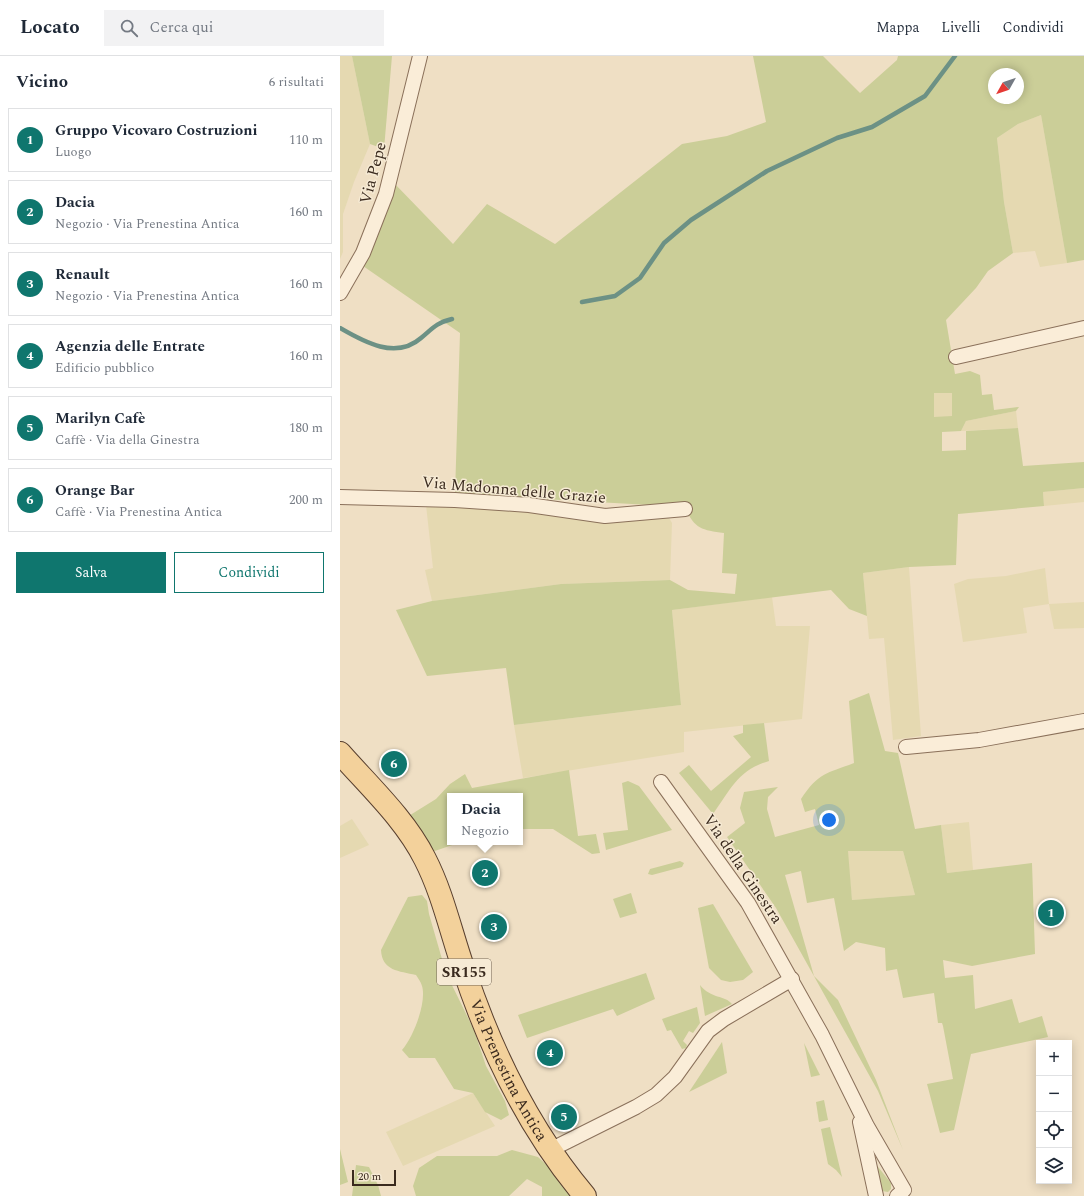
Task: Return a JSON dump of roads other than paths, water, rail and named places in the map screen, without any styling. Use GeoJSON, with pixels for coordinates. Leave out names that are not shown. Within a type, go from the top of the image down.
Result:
{"type":"FeatureCollection","features":[{"type":"Feature","properties":{"kind":"main road","name":"Via Prenestina Antica"},"geometry":{"type":"LineString","coordinates":[[340,753],[410,834],[426,859],[439,893],[467,979],[494,1046],[532,1122],[550,1150],[585,1196]]}},
{"type":"Feature","properties":{"kind":"street","name":"Via Pepe"},"geometry":{"type":"LineString","coordinates":[[340,293],[363,253],[381,209],[420,56]]}},
{"type":"Feature","properties":{"kind":"street"},"geometry":{"type":"LineString","coordinates":[[956,357],[1084,328]]}},
{"type":"Feature","properties":{"kind":"street","name":"Via Madonna delle Grazie"},"geometry":{"type":"LineString","coordinates":[[340,497],[462,500],[529,505],[605,516],[685,509]]}},
{"type":"Feature","properties":{"kind":"street"},"geometry":{"type":"LineString","coordinates":[[906,747],[979,740],[1084,721]]}},
{"type":"Feature","properties":{"kind":"street","name":"Via della Ginestra"},"geometry":{"type":"LineString","coordinates":[[661,782],[748,903],[792,979],[901,1193]]}},
{"type":"Feature","properties":{"kind":"street"},"geometry":{"type":"LineString","coordinates":[[550,1150],[636,1107],[656,1095],[675,1076],[708,1031],[724,1019],[792,979]]}},
{"type":"Feature","properties":{"kind":"street","name":"Via della Ginestra"},"geometry":{"type":"LineString","coordinates":[[856,1104],[876,1196]]}},
{"type":"Feature","properties":{"kind":"waterway"},"geometry":{"type":"LineString","coordinates":[[582,302],[615,296],[640,278],[664,243],[691,220],[767,171],[837,138],[872,127],[925,96],[955,56]]}},
{"type":"Feature","properties":{"kind":"waterway"},"geometry":{"type":"LineString","coordinates":[[340,328],[359,339],[370,343],[391,348],[401,348],[421,338],[438,324],[452,319]]}},
{"type":"Feature","properties":{"kind":"place","name":"Orange Bar"},"geometry":{"type":"Point","coordinates":[394,764]}},
{"type":"Feature","properties":{"kind":"place","name":"Dacia"},"geometry":{"type":"Point","coordinates":[485,873]}},
{"type":"Feature","properties":{"kind":"place","name":"Gruppo Vicovaro Costruzioni"},"geometry":{"type":"Point","coordinates":[1051,913]}},
{"type":"Feature","properties":{"kind":"place","name":"Renault"},"geometry":{"type":"Point","coordinates":[494,927]}},
{"type":"Feature","properties":{"kind":"place","name":"Agenzia delle Entrate"},"geometry":{"type":"Point","coordinates":[550,1053]}},
{"type":"Feature","properties":{"kind":"place","name":"Marilyn Cafè"},"geometry":{"type":"Point","coordinates":[564,1117]}}]}
